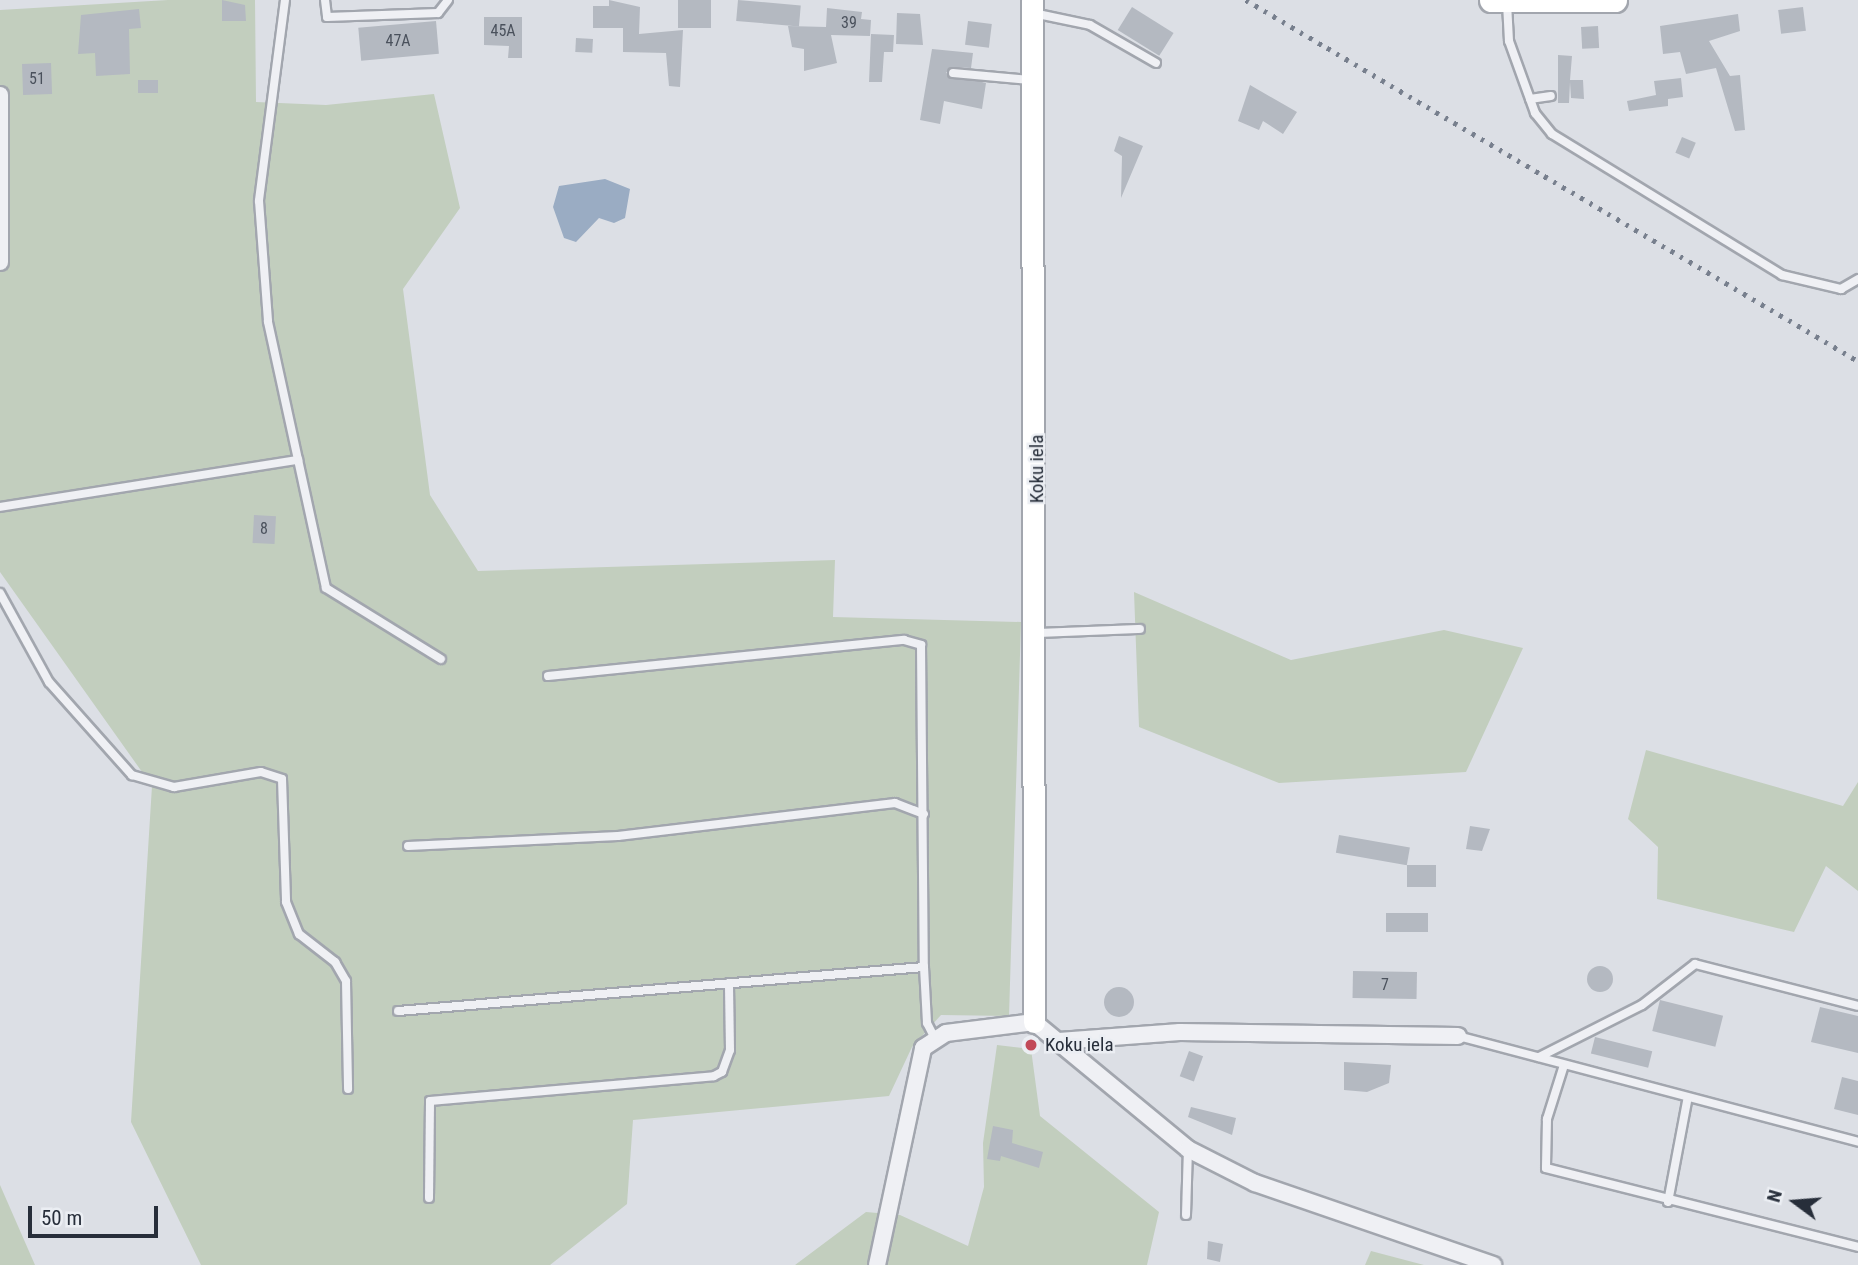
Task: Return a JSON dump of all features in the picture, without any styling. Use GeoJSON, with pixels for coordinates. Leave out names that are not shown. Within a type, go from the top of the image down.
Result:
{"type":"FeatureCollection","features":[{"type":"Feature","properties":{"kind":"main road"},"geometry":{"type":"LineString","coordinates":[[1499,1],[1615,0]]}},
{"type":"Feature","properties":{"kind":"street","name":"Koku iela"},"geometry":{"type":"LineString","coordinates":[[1032,7],[1036,633],[1034,1022]]}},
{"type":"Feature","properties":{"kind":"street"},"geometry":{"type":"LineString","coordinates":[[0,95],[0,262]]}},
{"type":"Feature","properties":{"kind":"street"},"geometry":{"type":"LineString","coordinates":[[877,1265],[912,1075],[923,1048],[935,1039],[1034,1022],[1188,1149],[1255,1183],[1493,1265]]}},
{"type":"Feature","properties":{"kind":"street"},"geometry":{"type":"LineString","coordinates":[[1059,1041],[1180,1032],[1458,1036]]}},
{"type":"Feature","properties":{"kind":"lane"},"geometry":{"type":"LineString","coordinates":[[285,0],[259,201],[268,322],[326,587],[440,659]]}},
{"type":"Feature","properties":{"kind":"lane"},"geometry":{"type":"LineString","coordinates":[[325,0],[327,17],[438,13],[448,0]]}},
{"type":"Feature","properties":{"kind":"lane"},"geometry":{"type":"LineString","coordinates":[[1499,1],[1509,41],[1530,99],[1552,134],[1782,275],[1841,289],[1858,279]]}},
{"type":"Feature","properties":{"kind":"lane"},"geometry":{"type":"LineString","coordinates":[[1032,7],[1090,25],[1156,63]]}},
{"type":"Feature","properties":{"kind":"lane"},"geometry":{"type":"LineString","coordinates":[[953,73],[1034,80]]}},
{"type":"Feature","properties":{"kind":"lane"},"geometry":{"type":"LineString","coordinates":[[1530,99],[1550,96]]}},
{"type":"Feature","properties":{"kind":"lane"},"geometry":{"type":"LineString","coordinates":[[0,506],[298,460]]}},
{"type":"Feature","properties":{"kind":"lane"},"geometry":{"type":"LineString","coordinates":[[0,593],[49,682],[132,775],[174,787],[261,772],[282,779],[286,902],[299,934],[335,962],[346,981],[348,1089]]}},
{"type":"Feature","properties":{"kind":"lane"},"geometry":{"type":"LineString","coordinates":[[1036,633],[1140,629]]}},
{"type":"Feature","properties":{"kind":"lane"},"geometry":{"type":"LineString","coordinates":[[548,676],[904,640],[921,645],[925,967],[927,1023],[935,1039]]}},
{"type":"Feature","properties":{"kind":"lane"},"geometry":{"type":"LineString","coordinates":[[408,846],[618,836],[895,803],[924,814]]}},
{"type":"Feature","properties":{"kind":"lane"},"geometry":{"type":"LineString","coordinates":[[1539,1058],[1642,1005],[1695,964],[1858,1006]]}},
{"type":"Feature","properties":{"kind":"lane"},"geometry":{"type":"LineString","coordinates":[[398,1011],[925,967]]}},
{"type":"Feature","properties":{"kind":"lane"},"geometry":{"type":"LineString","coordinates":[[429,1198],[430,1101],[714,1076],[722,1072],[730,1050],[729,983]]}},
{"type":"Feature","properties":{"kind":"lane"},"geometry":{"type":"LineString","coordinates":[[1458,1036],[1687,1101],[1858,1142]]}},
{"type":"Feature","properties":{"kind":"lane"},"geometry":{"type":"LineString","coordinates":[[1564,1065],[1547,1119],[1546,1168],[1668,1202],[1858,1248]]}},
{"type":"Feature","properties":{"kind":"lane"},"geometry":{"type":"LineString","coordinates":[[1668,1202],[1687,1101]]}},
{"type":"Feature","properties":{"kind":"lane"},"geometry":{"type":"LineString","coordinates":[[1186,1215],[1188,1149]]}},
{"type":"Feature","properties":{"kind":"green space"},"geometry":{"type":"Polygon","coordinates":[[[168,0],[255,0],[256,102],[326,105],[434,94],[460,208],[403,289],[430,495],[478,571],[835,560],[833,617],[1021,622],[1009,1016],[941,1015],[912,1047],[889,1096],[633,1120],[627,1204],[550,1265],[201,1265],[131,1122],[152,786],[0,572],[0,10],[168,0]]]}},
{"type":"Feature","properties":{"kind":"green space"},"geometry":{"type":"Polygon","coordinates":[[[1134,592],[1291,660],[1444,630],[1523,648],[1466,772],[1279,783],[1139,727],[1134,592]]]}},
{"type":"Feature","properties":{"kind":"green space"},"geometry":{"type":"Polygon","coordinates":[[[1646,750],[1843,806],[1858,782],[1858,891],[1826,866],[1794,932],[1657,899],[1658,847],[1628,819],[1646,750]]]}},
{"type":"Feature","properties":{"kind":"green space"},"geometry":{"type":"Polygon","coordinates":[[[997,1045],[1031,1049],[1040,1116],[1159,1212],[1147,1265],[795,1265],[866,1212],[900,1215],[968,1246],[984,1187],[983,1143],[997,1045]]]}},
{"type":"Feature","properties":{"kind":"green space"},"geometry":{"type":"Polygon","coordinates":[[[0,1185],[35,1265],[0,1265],[0,1185]]]}},
{"type":"Feature","properties":{"kind":"green space"},"geometry":{"type":"Polygon","coordinates":[[[1371,1251],[1424,1265],[1365,1265],[1371,1251]]]}},
{"type":"Feature","properties":{"kind":"water"},"geometry":{"type":"Polygon","coordinates":[[[605,179],[630,189],[625,218],[614,223],[599,218],[576,242],[564,238],[553,207],[559,186],[605,179]]]}},
{"type":"Feature","properties":{"kind":"building"},"geometry":{"type":"Polygon","coordinates":[[[222,0],[245,5],[246,21],[222,21],[222,0]]]}},
{"type":"Feature","properties":{"kind":"building"},"geometry":{"type":"Polygon","coordinates":[[[609,0],[640,7],[639,34],[683,30],[680,87],[669,86],[666,53],[623,52],[623,28],[593,28],[593,6],[609,6],[609,0]]]}},
{"type":"Feature","properties":{"kind":"building"},"geometry":{"type":"Polygon","coordinates":[[[678,0],[711,0],[711,28],[678,28],[678,0]]]}},
{"type":"Feature","properties":{"kind":"building"},"geometry":{"type":"Polygon","coordinates":[[[738,0],[801,5],[799,26],[736,21],[738,0]]]}},
{"type":"Feature","properties":{"kind":"building"},"geometry":{"type":"Polygon","coordinates":[[[1132,7],[1174,33],[1159,56],[1118,30],[1132,7]]]}},
{"type":"Feature","properties":{"kind":"building"},"geometry":{"type":"Polygon","coordinates":[[[1803,7],[1806,31],[1781,34],[1778,10],[1803,7]]]}},
{"type":"Feature","properties":{"kind":"building"},"geometry":{"type":"Polygon","coordinates":[[[827,8],[862,12],[861,19],[871,20],[870,36],[831,35],[837,63],[804,71],[804,49],[792,47],[788,26],[826,27],[827,8]]]}},
{"type":"Feature","properties":{"kind":"building"},"geometry":{"type":"Polygon","coordinates":[[[139,9],[141,28],[129,29],[130,74],[96,76],[95,53],[78,54],[81,15],[139,9]]]}},
{"type":"Feature","properties":{"kind":"building"},"geometry":{"type":"Polygon","coordinates":[[[897,13],[920,14],[923,45],[896,44],[897,13]]]}},
{"type":"Feature","properties":{"kind":"building"},"geometry":{"type":"Polygon","coordinates":[[[1738,14],[1740,31],[1709,41],[1730,76],[1740,75],[1745,130],[1735,131],[1716,68],[1686,74],[1680,52],[1663,54],[1660,26],[1738,14]]]}},
{"type":"Feature","properties":{"kind":"building"},"geometry":{"type":"Polygon","coordinates":[[[484,17],[522,17],[522,58],[508,58],[509,46],[484,45],[484,17]]]}},
{"type":"Feature","properties":{"kind":"building"},"geometry":{"type":"Polygon","coordinates":[[[436,21],[439,54],[361,61],[358,28],[436,21]]]}},
{"type":"Feature","properties":{"kind":"building"},"geometry":{"type":"Polygon","coordinates":[[[968,21],[992,24],[989,48],[965,45],[968,21]]]}},
{"type":"Feature","properties":{"kind":"building"},"geometry":{"type":"Polygon","coordinates":[[[1598,26],[1599,48],[1582,49],[1581,27],[1598,26]]]}},
{"type":"Feature","properties":{"kind":"building"},"geometry":{"type":"Polygon","coordinates":[[[871,34],[894,35],[893,52],[884,52],[882,82],[869,82],[871,34]]]}},
{"type":"Feature","properties":{"kind":"building"},"geometry":{"type":"Polygon","coordinates":[[[576,38],[593,39],[592,53],[575,52],[576,38]]]}},
{"type":"Feature","properties":{"kind":"building"},"geometry":{"type":"Polygon","coordinates":[[[932,49],[973,53],[971,68],[951,67],[946,73],[986,83],[982,109],[944,101],[940,124],[920,120],[932,49]]]}},
{"type":"Feature","properties":{"kind":"building"},"geometry":{"type":"Polygon","coordinates":[[[1558,55],[1572,56],[1570,80],[1583,80],[1584,99],[1571,98],[1570,82],[1569,103],[1558,103],[1558,55]]]}},
{"type":"Feature","properties":{"kind":"building"},"geometry":{"type":"Polygon","coordinates":[[[51,63],[52,94],[23,95],[22,64],[51,63]]]}},
{"type":"Feature","properties":{"kind":"building"},"geometry":{"type":"Polygon","coordinates":[[[1681,78],[1683,97],[1668,99],[1668,106],[1629,111],[1627,101],[1656,95],[1654,81],[1681,78]]]}},
{"type":"Feature","properties":{"kind":"building"},"geometry":{"type":"Polygon","coordinates":[[[138,80],[158,80],[158,93],[138,93],[138,80]]]}},
{"type":"Feature","properties":{"kind":"building"},"geometry":{"type":"Polygon","coordinates":[[[1250,85],[1297,112],[1283,134],[1263,121],[1259,130],[1238,121],[1250,85]]]}},
{"type":"Feature","properties":{"kind":"building"},"geometry":{"type":"Polygon","coordinates":[[[1119,136],[1143,146],[1121,198],[1122,156],[1114,151],[1119,136]]]}},
{"type":"Feature","properties":{"kind":"building"},"geometry":{"type":"Polygon","coordinates":[[[1682,137],[1696,143],[1689,159],[1675,153],[1682,137]]]}},
{"type":"Feature","properties":{"kind":"building"},"geometry":{"type":"Polygon","coordinates":[[[254,515],[276,516],[275,544],[253,543],[254,515]]]}},
{"type":"Feature","properties":{"kind":"building"},"geometry":{"type":"Polygon","coordinates":[[[1470,826],[1490,829],[1482,851],[1466,849],[1470,826]]]}},
{"type":"Feature","properties":{"kind":"building"},"geometry":{"type":"Polygon","coordinates":[[[1339,835],[1410,848],[1407,865],[1336,853],[1339,835]]]}},
{"type":"Feature","properties":{"kind":"building"},"geometry":{"type":"Polygon","coordinates":[[[1407,865],[1436,865],[1436,887],[1407,887],[1407,865]]]}},
{"type":"Feature","properties":{"kind":"building"},"geometry":{"type":"Polygon","coordinates":[[[1386,913],[1428,913],[1428,932],[1386,932],[1386,913]]]}},
{"type":"Feature","properties":{"kind":"building"},"geometry":{"type":"Polygon","coordinates":[[[1600,966],[1609,970],[1613,979],[1609,988],[1600,992],[1591,988],[1587,979],[1591,970],[1600,966]]]}},
{"type":"Feature","properties":{"kind":"building"},"geometry":{"type":"Polygon","coordinates":[[[1353,971],[1417,972],[1417,999],[1353,998],[1353,971]]]}},
{"type":"Feature","properties":{"kind":"building"},"geometry":{"type":"Polygon","coordinates":[[[1119,987],[1129,992],[1134,1002],[1129,1012],[1119,1017],[1109,1012],[1104,1002],[1109,992],[1119,987]]]}},
{"type":"Feature","properties":{"kind":"building"},"geometry":{"type":"Polygon","coordinates":[[[1660,1000],[1723,1016],[1715,1047],[1652,1031],[1660,1000]]]}},
{"type":"Feature","properties":{"kind":"building"},"geometry":{"type":"Polygon","coordinates":[[[1820,1007],[1858,1016],[1858,1053],[1811,1042],[1820,1007]]]}},
{"type":"Feature","properties":{"kind":"building"},"geometry":{"type":"Polygon","coordinates":[[[1595,1037],[1652,1051],[1648,1068],[1591,1053],[1595,1037]]]}},
{"type":"Feature","properties":{"kind":"building"},"geometry":{"type":"Polygon","coordinates":[[[1189,1051],[1203,1056],[1194,1082],[1180,1076],[1189,1051]]]}},
{"type":"Feature","properties":{"kind":"building"},"geometry":{"type":"Polygon","coordinates":[[[1344,1062],[1391,1065],[1389,1083],[1367,1092],[1344,1090],[1344,1062]]]}},
{"type":"Feature","properties":{"kind":"building"},"geometry":{"type":"Polygon","coordinates":[[[1842,1077],[1858,1081],[1858,1115],[1834,1109],[1842,1077]]]}},
{"type":"Feature","properties":{"kind":"building"},"geometry":{"type":"Polygon","coordinates":[[[1191,1107],[1236,1118],[1232,1135],[1188,1117],[1191,1107]]]}},
{"type":"Feature","properties":{"kind":"building"},"geometry":{"type":"Polygon","coordinates":[[[993,1126],[1013,1130],[1012,1143],[1043,1152],[1039,1168],[1001,1156],[1000,1161],[987,1159],[993,1126]]]}},
{"type":"Feature","properties":{"kind":"building"},"geometry":{"type":"Polygon","coordinates":[[[1208,1241],[1223,1244],[1220,1262],[1207,1259],[1208,1241]]]}},
{"type":"Feature","properties":{"kind":"railway"},"geometry":{"type":"LineString","coordinates":[[1246,0],[1858,361]]}},
{"type":"Feature","properties":{"kind":"place","name":"Koku iela"},"geometry":{"type":"Point","coordinates":[1031,1045]}}]}
